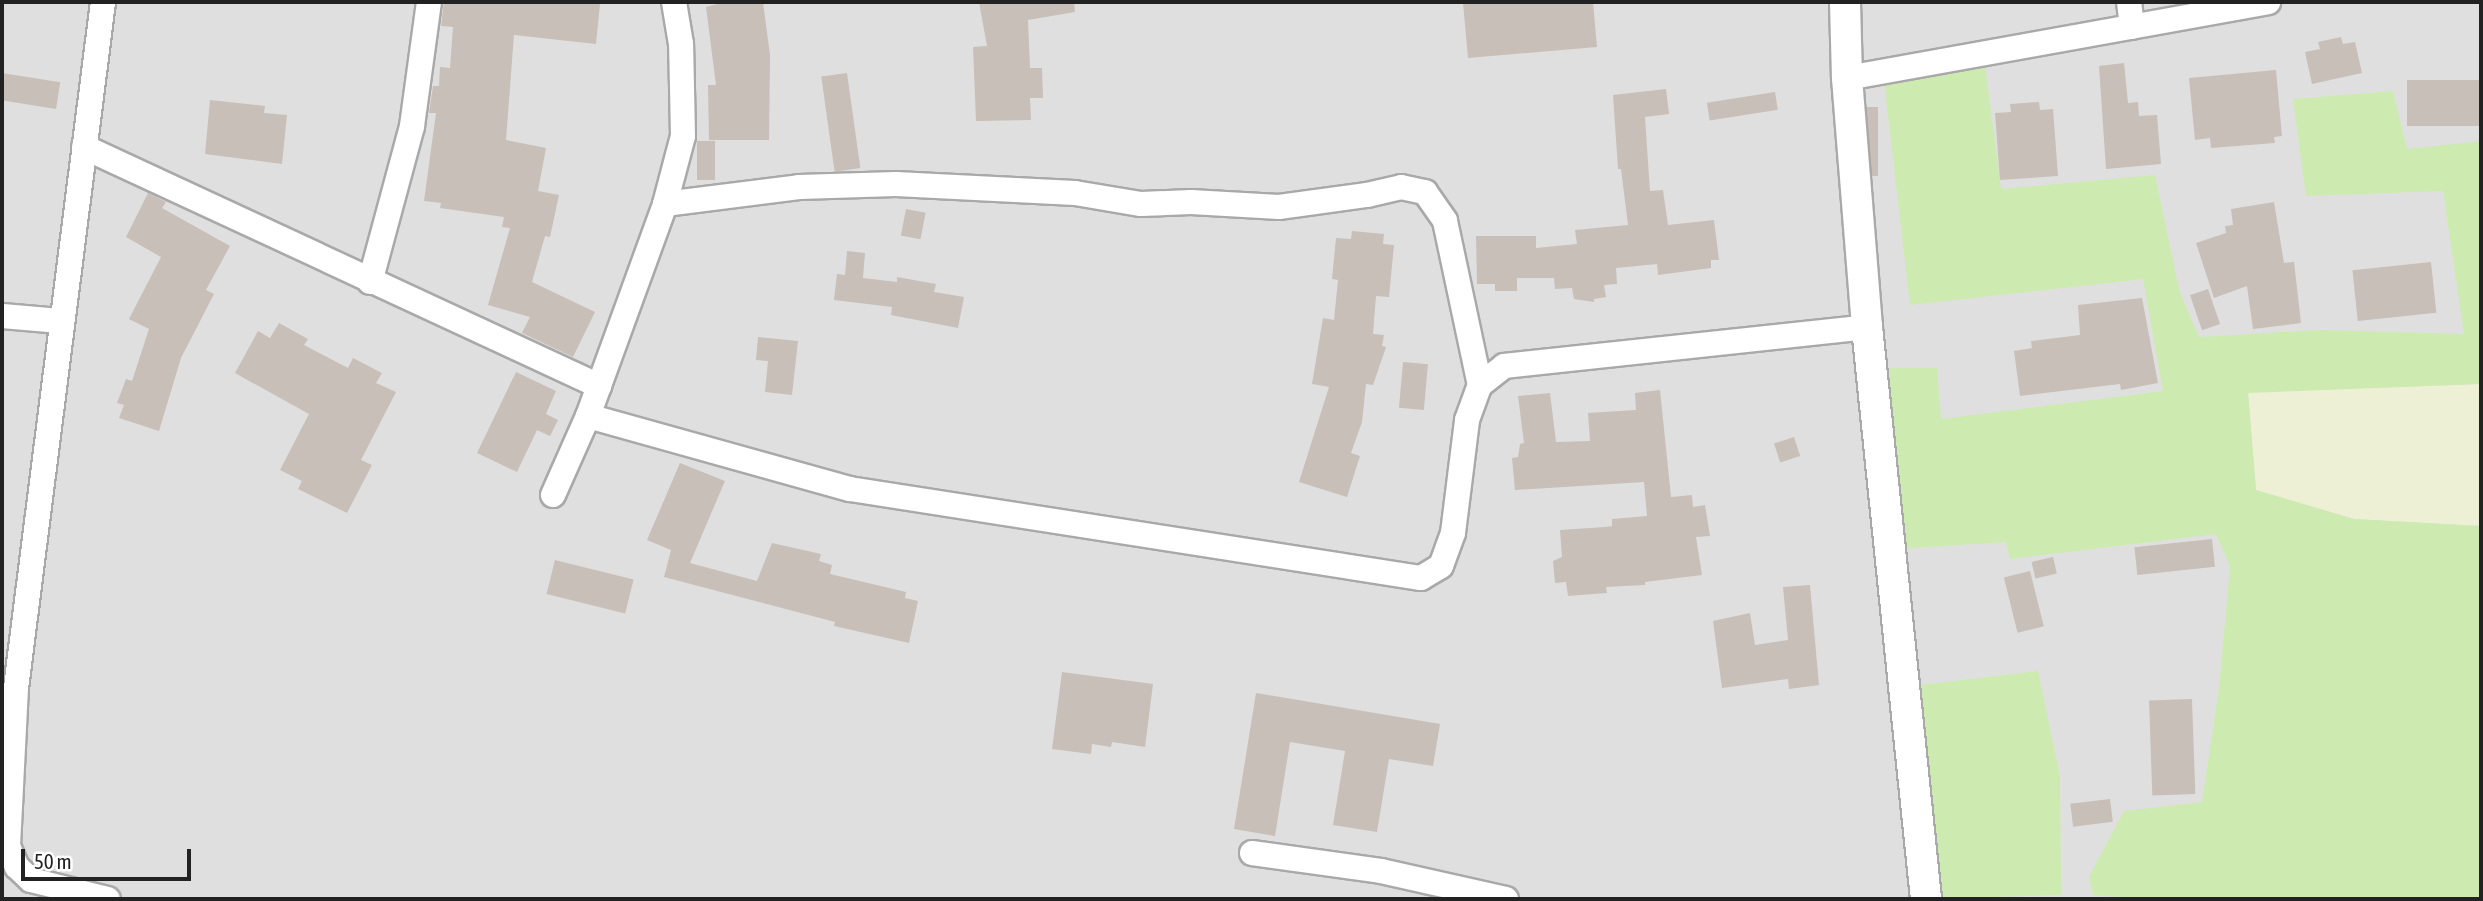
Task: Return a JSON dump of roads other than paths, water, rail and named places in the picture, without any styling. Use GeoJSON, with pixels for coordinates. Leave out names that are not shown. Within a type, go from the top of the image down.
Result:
{"type":"FeatureCollection","features":[{"type":"Feature","properties":{"kind":"street"},"geometry":{"type":"LineString","coordinates":[[103,2],[9,687],[8,846],[17,867],[44,892],[108,899]]}},
{"type":"Feature","properties":{"kind":"street"},"geometry":{"type":"LineString","coordinates":[[370,282],[412,125],[429,2]]}},
{"type":"Feature","properties":{"kind":"street"},"geometry":{"type":"LineString","coordinates":[[553,495],[588,416],[665,204],[682,136],[681,44],[674,2]]}},
{"type":"Feature","properties":{"kind":"street"},"geometry":{"type":"LineString","coordinates":[[1845,2],[1847,78],[1867,327],[1926,899]]}},
{"type":"Feature","properties":{"kind":"street"},"geometry":{"type":"LineString","coordinates":[[2129,2],[2132,27]]}},
{"type":"Feature","properties":{"kind":"street"},"geometry":{"type":"LineString","coordinates":[[1847,78],[2268,2]]}},
{"type":"Feature","properties":{"kind":"street"},"geometry":{"type":"LineString","coordinates":[[84,147],[599,386]]}},
{"type":"Feature","properties":{"kind":"street"},"geometry":{"type":"LineString","coordinates":[[665,204],[799,187],[896,184],[1075,192],[1140,204],[1191,202],[1279,207],[1367,195],[1402,187],[1425,192],[1445,221],[1480,385]]}},
{"type":"Feature","properties":{"kind":"street"},"geometry":{"type":"LineString","coordinates":[[2,316],[60,321]]}},
{"type":"Feature","properties":{"kind":"street"},"geometry":{"type":"LineString","coordinates":[[588,416],[849,489],[1421,579],[1441,566],[1453,533],[1467,420],[1480,385],[1504,366],[1867,327]]}},
{"type":"Feature","properties":{"kind":"street"},"geometry":{"type":"LineString","coordinates":[[1252,853],[1381,871],[1506,899]]}}]}
